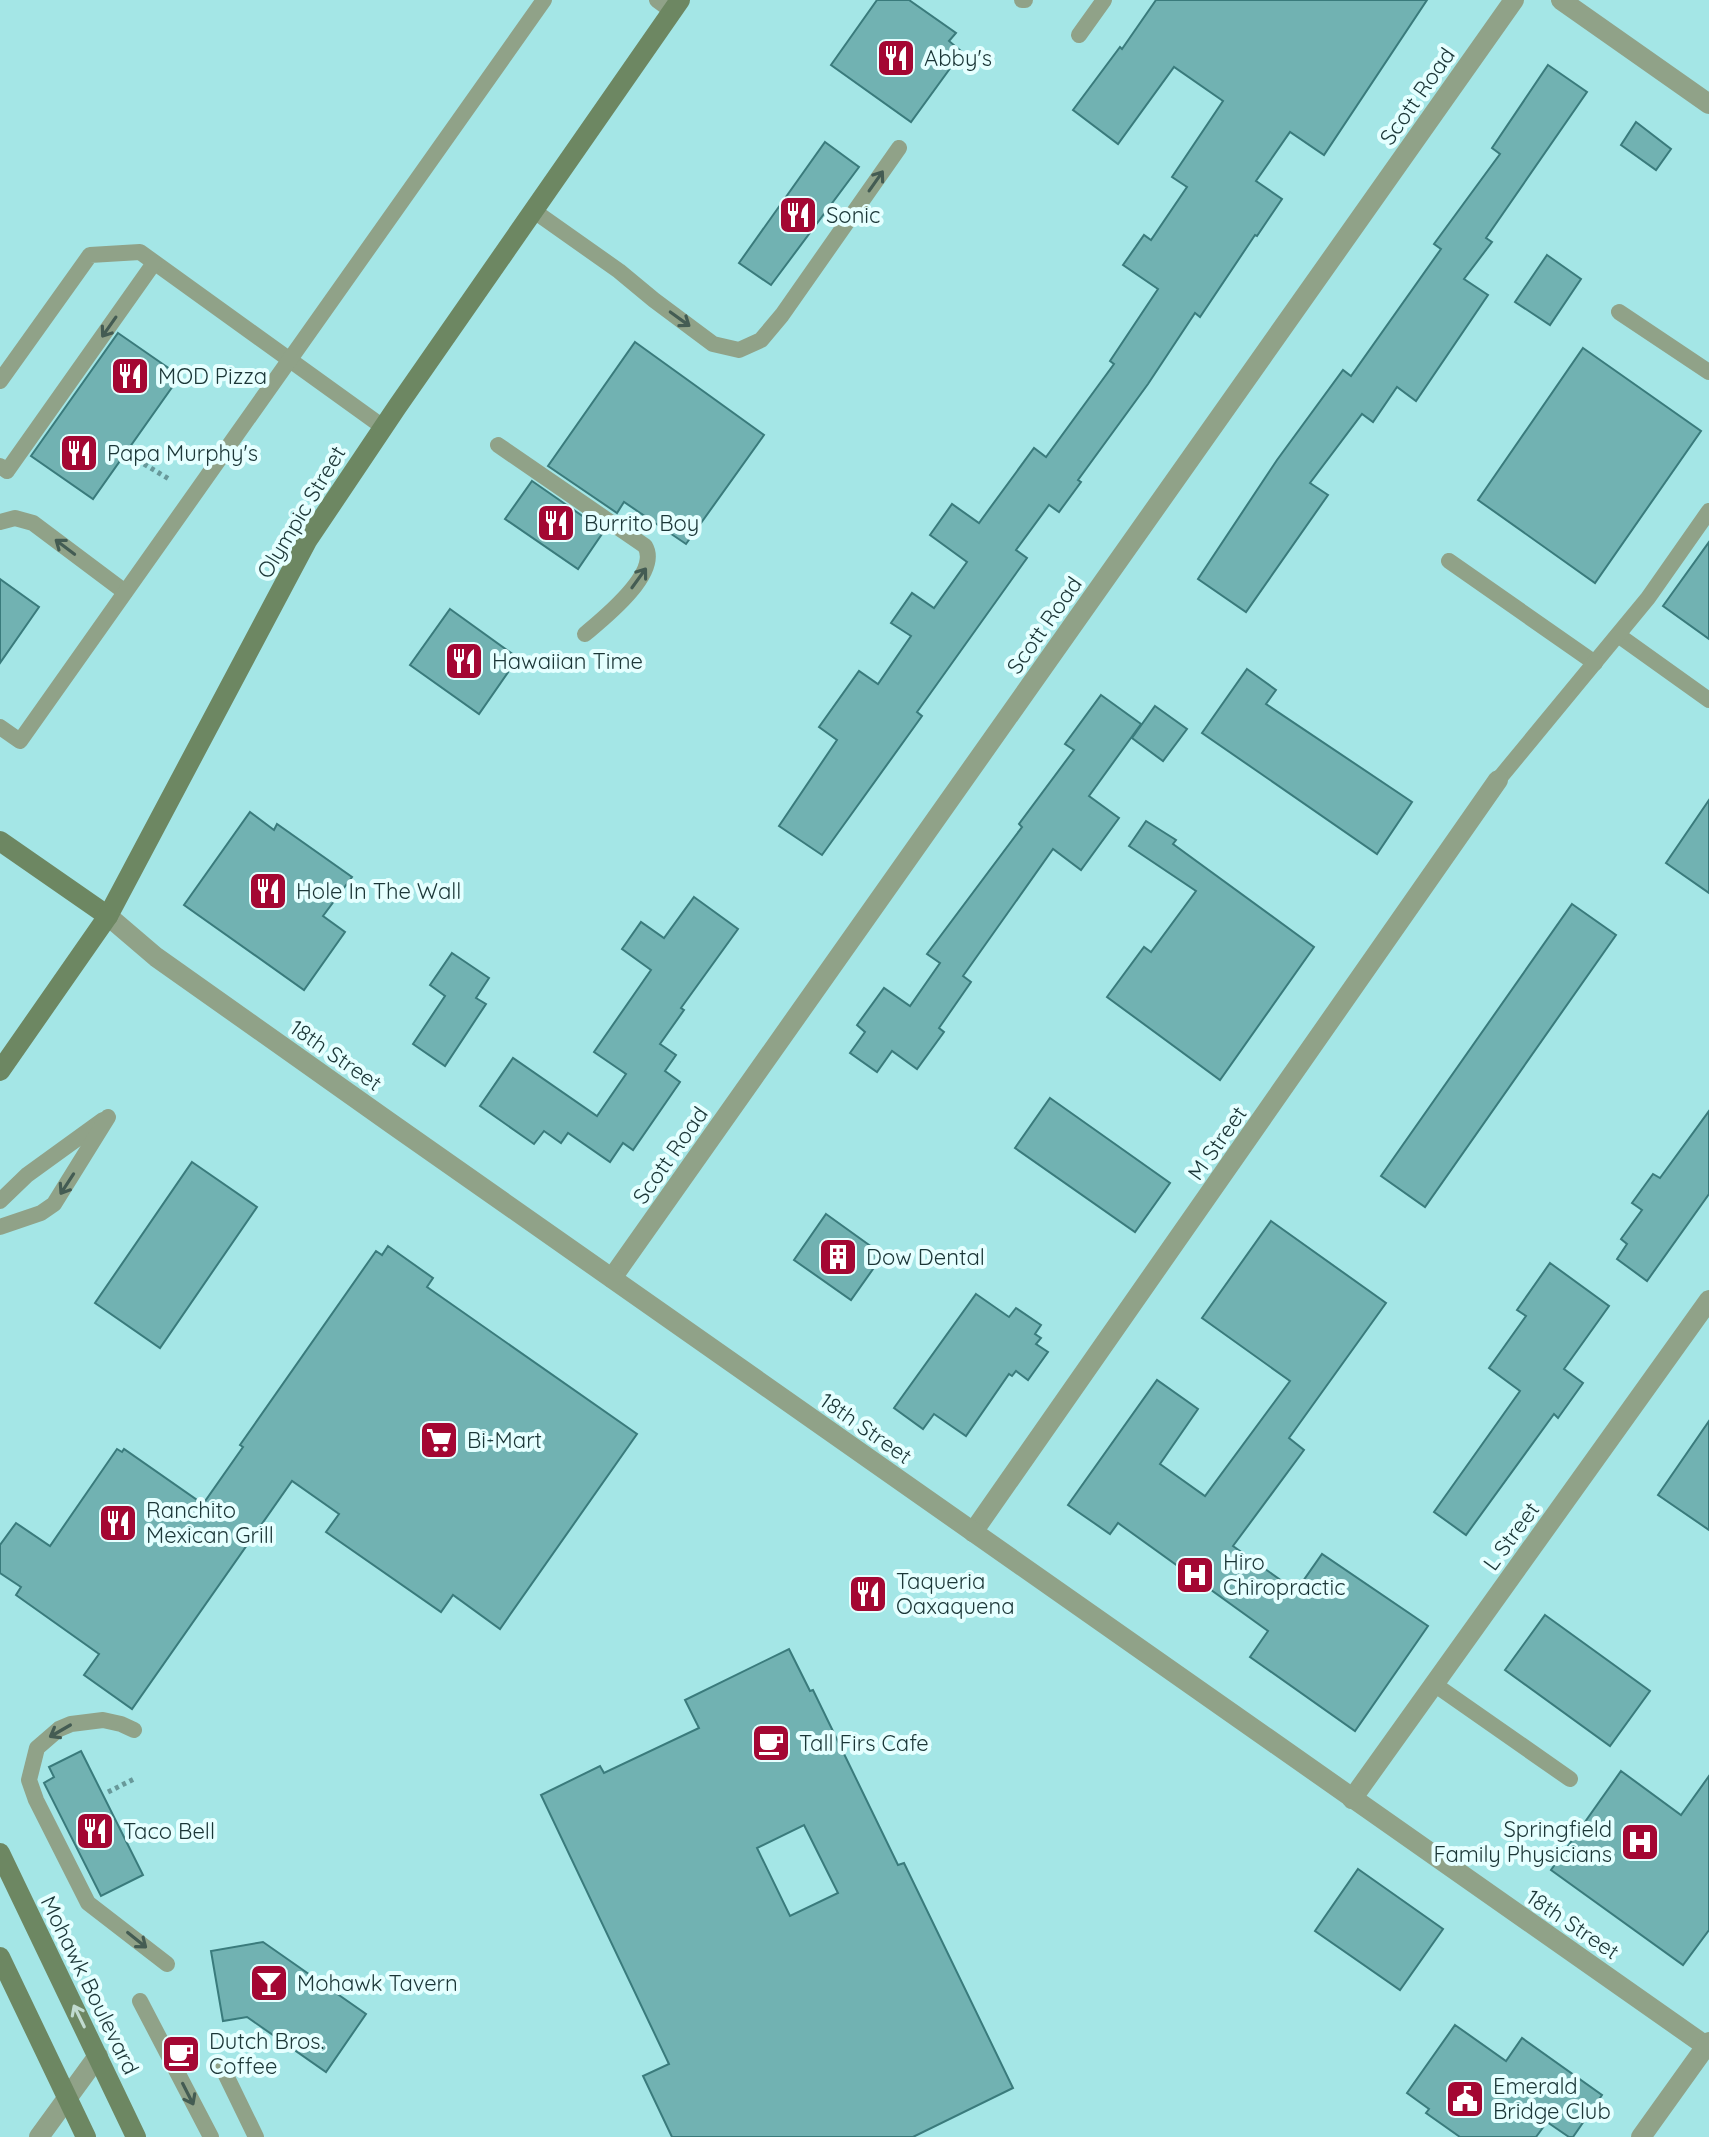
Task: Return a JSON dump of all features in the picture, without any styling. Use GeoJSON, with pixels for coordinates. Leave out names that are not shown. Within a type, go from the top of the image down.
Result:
{"type":"FeatureCollection","features":[{"type":"Feature","properties":{"kind":"main road","name":"Olympic Street"},"geometry":{"type":"LineString","coordinates":[[0,1071],[108,916],[307,541],[534,211],[670,4]]}},
{"type":"Feature","properties":{"kind":"main road","name":"18th Street"},"geometry":{"type":"LineString","coordinates":[[0,841],[108,916]]}},
{"type":"Feature","properties":{"kind":"main road","name":"Mohawk Boulevard"},"geometry":{"type":"LineString","coordinates":[[0,1853],[136,2137]]}},
{"type":"Feature","properties":{"kind":"main road"},"geometry":{"type":"LineString","coordinates":[[0,1957],[86,2137]]}},
{"type":"Feature","properties":{"kind":"street","name":"Scott Road"},"geometry":{"type":"LineString","coordinates":[[612,1278],[1514,0]]}},
{"type":"Feature","properties":{"kind":"street"},"geometry":{"type":"LineString","coordinates":[[1561,0],[1709,104]]}},
{"type":"Feature","properties":{"kind":"street","name":"M Street"},"geometry":{"type":"LineString","coordinates":[[973,1532],[1498,780]]}},
{"type":"Feature","properties":{"kind":"street","name":"18th Street"},"geometry":{"type":"LineString","coordinates":[[108,916],[156,957],[1352,1799],[1708,2045]]}},
{"type":"Feature","properties":{"kind":"street","name":"L Street"},"geometry":{"type":"LineString","coordinates":[[1352,1799],[1709,1300]]}},
{"type":"Feature","properties":{"kind":"street"},"geometry":{"type":"LineString","coordinates":[[1641,2137],[1708,2045]]}},
{"type":"Feature","properties":{"kind":"street"},"geometry":{"type":"LineString","coordinates":[[39,2137],[98,2056]]}},
{"type":"Feature","properties":{"kind":"lane"},"geometry":{"type":"LineString","coordinates":[[0,727],[20,741],[544,0]]}},
{"type":"Feature","properties":{"kind":"lane"},"geometry":{"type":"LineString","coordinates":[[1079,35],[1104,0]]}},
{"type":"Feature","properties":{"kind":"lane"},"geometry":{"type":"LineString","coordinates":[[534,211],[619,271],[713,344],[739,350],[761,340],[782,315],[899,148]]}},
{"type":"Feature","properties":{"kind":"lane"},"geometry":{"type":"LineString","coordinates":[[0,381],[90,255],[140,252],[383,427]]}},
{"type":"Feature","properties":{"kind":"lane"},"geometry":{"type":"LineString","coordinates":[[0,466],[7,471],[154,263]]}},
{"type":"Feature","properties":{"kind":"lane"},"geometry":{"type":"LineString","coordinates":[[1619,312],[1709,372]]}},
{"type":"Feature","properties":{"kind":"lane"},"geometry":{"type":"LineString","coordinates":[[498,445],[645,546],[650,555],[649,565],[630,591],[613,611],[585,634]]}},
{"type":"Feature","properties":{"kind":"lane"},"geometry":{"type":"LineString","coordinates":[[1498,780],[1648,598],[1709,511]]}},
{"type":"Feature","properties":{"kind":"lane"},"geometry":{"type":"LineString","coordinates":[[0,522],[15,518],[33,523],[125,592]]}},
{"type":"Feature","properties":{"kind":"lane"},"geometry":{"type":"LineString","coordinates":[[1449,561],[1595,663]]}},
{"type":"Feature","properties":{"kind":"lane"},"geometry":{"type":"LineString","coordinates":[[1618,635],[1709,700]]}},
{"type":"Feature","properties":{"kind":"lane"},"geometry":{"type":"LineString","coordinates":[[0,1201],[27,1175],[108,1117],[54,1204],[31,1217],[0,1227]]}},
{"type":"Feature","properties":{"kind":"lane"},"geometry":{"type":"LineString","coordinates":[[1434,1684],[1570,1779]]}},
{"type":"Feature","properties":{"kind":"lane"},"geometry":{"type":"LineString","coordinates":[[134,1730],[103,1720],[71,1724],[59,1729],[37,1748],[29,1780],[88,1903],[167,1964]]}},
{"type":"Feature","properties":{"kind":"lane"},"geometry":{"type":"LineString","coordinates":[[140,2001],[211,2137]]}},
{"type":"Feature","properties":{"kind":"lane"},"geometry":{"type":"LineString","coordinates":[[221,2065],[256,2137]]}},
{"type":"Feature","properties":{"kind":"path"},"geometry":{"type":"LineString","coordinates":[[144,464],[169,479]]}},
{"type":"Feature","properties":{"kind":"path"},"geometry":{"type":"LineString","coordinates":[[108,1792],[134,1779]]}},
{"type":"Feature","properties":{"kind":"building","name":"Abby's"},"geometry":{"type":"Polygon","coordinates":[[[877,0],[909,0],[956,33],[949,41],[962,52],[911,122],[831,65],[877,0]]]}},
{"type":"Feature","properties":{"kind":"building"},"geometry":{"type":"Polygon","coordinates":[[[1156,0],[1427,0],[1324,155],[1290,132],[1256,181],[1282,199],[1200,317],[1195,313],[1059,512],[1049,505],[1016,550],[1027,558],[917,712],[922,716],[822,855],[779,826],[837,740],[819,727],[859,671],[878,684],[911,636],[891,623],[912,593],[934,608],[967,562],[930,535],[952,504],[979,523],[1034,448],[1046,457],[1114,364],[1110,361],[1158,289],[1123,265],[1144,235],[1151,240],[1187,187],[1172,177],[1223,101],[1174,67],[1118,144],[1073,110],[1156,0]]]}},
{"type":"Feature","properties":{"kind":"building"},"geometry":{"type":"Polygon","coordinates":[[[1548,65],[1587,92],[1486,238],[1492,242],[1464,279],[1488,295],[1416,401],[1397,387],[1373,422],[1362,414],[1310,483],[1328,495],[1246,612],[1198,579],[1277,460],[1343,370],[1351,376],[1441,249],[1434,244],[1500,154],[1492,148],[1548,65]]]}},
{"type":"Feature","properties":{"kind":"building"},"geometry":{"type":"Polygon","coordinates":[[[1636,122],[1671,149],[1656,170],[1621,145],[1636,122]]]}},
{"type":"Feature","properties":{"kind":"building","name":"Sonic"},"geometry":{"type":"Polygon","coordinates":[[[825,142],[859,167],[771,285],[739,263],[825,142]]]}},
{"type":"Feature","properties":{"kind":"building"},"geometry":{"type":"Polygon","coordinates":[[[1547,255],[1581,279],[1550,325],[1515,302],[1547,255]]]}},
{"type":"Feature","properties":{"kind":"building"},"geometry":{"type":"Polygon","coordinates":[[[118,333],[180,376],[93,499],[31,456],[118,333]]]}},
{"type":"Feature","properties":{"kind":"building"},"geometry":{"type":"Polygon","coordinates":[[[635,342],[764,435],[686,544],[624,502],[617,513],[548,466],[635,342]]]}},
{"type":"Feature","properties":{"kind":"building"},"geometry":{"type":"Polygon","coordinates":[[[1583,348],[1701,431],[1595,583],[1478,500],[1583,348]]]}},
{"type":"Feature","properties":{"kind":"building","name":"Burrito Boy"},"geometry":{"type":"Polygon","coordinates":[[[532,481],[604,531],[578,569],[505,519],[532,481]]]}},
{"type":"Feature","properties":{"kind":"building"},"geometry":{"type":"Polygon","coordinates":[[[1709,542],[1709,639],[1663,606],[1709,542]]]}},
{"type":"Feature","properties":{"kind":"building"},"geometry":{"type":"Polygon","coordinates":[[[0,579],[39,607],[0,663],[0,579]]]}},
{"type":"Feature","properties":{"kind":"building","name":"Hawaiian Time"},"geometry":{"type":"Polygon","coordinates":[[[450,609],[518,658],[479,714],[410,665],[450,609]]]}},
{"type":"Feature","properties":{"kind":"building"},"geometry":{"type":"Polygon","coordinates":[[[1247,669],[1276,690],[1266,704],[1412,802],[1377,854],[1202,733],[1247,669]]]}},
{"type":"Feature","properties":{"kind":"building"},"geometry":{"type":"Polygon","coordinates":[[[1101,695],[1141,724],[1089,796],[1119,818],[1081,870],[1053,849],[963,976],[971,982],[939,1028],[944,1032],[917,1069],[892,1051],[877,1072],[850,1053],[865,1032],[857,1025],[884,988],[910,1006],[940,963],[927,954],[1022,827],[1019,824],[1074,750],[1065,744],[1101,695]]]}},
{"type":"Feature","properties":{"kind":"building"},"geometry":{"type":"Polygon","coordinates":[[[1155,706],[1187,729],[1163,761],[1132,738],[1155,706]]]}},
{"type":"Feature","properties":{"kind":"building"},"geometry":{"type":"Polygon","coordinates":[[[1709,800],[1709,893],[1666,863],[1709,800]]]}},
{"type":"Feature","properties":{"kind":"building","name":"Hole In The Wall"},"geometry":{"type":"Polygon","coordinates":[[[250,812],[274,830],[277,824],[352,877],[323,916],[345,932],[304,990],[184,905],[250,812]]]}},
{"type":"Feature","properties":{"kind":"building"},"geometry":{"type":"Polygon","coordinates":[[[1146,821],[1176,840],[1173,844],[1314,947],[1220,1080],[1107,997],[1144,947],[1151,952],[1196,891],[1129,846],[1146,821]]]}},
{"type":"Feature","properties":{"kind":"building"},"geometry":{"type":"Polygon","coordinates":[[[694,897],[738,929],[681,1008],[684,1010],[660,1044],[676,1055],[665,1071],[680,1082],[633,1150],[623,1143],[610,1162],[568,1133],[561,1143],[544,1131],[534,1144],[480,1106],[513,1058],[597,1116],[626,1074],[594,1052],[651,970],[622,949],[641,922],[664,938],[694,897]]]}},
{"type":"Feature","properties":{"kind":"building"},"geometry":{"type":"Polygon","coordinates":[[[1572,904],[1616,935],[1425,1207],[1381,1176],[1572,904]]]}},
{"type":"Feature","properties":{"kind":"building"},"geometry":{"type":"Polygon","coordinates":[[[452,953],[489,978],[476,998],[486,1004],[445,1066],[413,1044],[445,996],[430,985],[452,953]]]}},
{"type":"Feature","properties":{"kind":"building"},"geometry":{"type":"Polygon","coordinates":[[[1050,1098],[1170,1183],[1135,1232],[1015,1148],[1050,1098]]]}},
{"type":"Feature","properties":{"kind":"building"},"geometry":{"type":"Polygon","coordinates":[[[1709,1111],[1709,1194],[1647,1281],[1617,1259],[1627,1244],[1621,1239],[1642,1210],[1632,1203],[1653,1174],[1660,1178],[1709,1111]]]}},
{"type":"Feature","properties":{"kind":"building"},"geometry":{"type":"Polygon","coordinates":[[[192,1162],[257,1207],[160,1348],[95,1303],[192,1162]]]}},
{"type":"Feature","properties":{"kind":"building","name":"Dow Dental"},"geometry":{"type":"Polygon","coordinates":[[[826,1214],[883,1255],[851,1300],[794,1260],[826,1214]]]}},
{"type":"Feature","properties":{"kind":"building"},"geometry":{"type":"Polygon","coordinates":[[[1271,1221],[1386,1303],[1289,1438],[1304,1450],[1233,1546],[1296,1591],[1322,1554],[1428,1626],[1355,1731],[1250,1657],[1268,1631],[1118,1523],[1110,1534],[1068,1505],[1157,1380],[1198,1409],[1160,1464],[1205,1496],[1290,1381],[1202,1318],[1271,1221]]]}},
{"type":"Feature","properties":{"kind":"building","name":"Bi-Mart"},"geometry":{"type":"Polygon","coordinates":[[[388,1246],[433,1278],[427,1287],[637,1434],[500,1629],[453,1595],[441,1612],[326,1532],[339,1514],[292,1481],[132,1709],[84,1675],[99,1654],[16,1595],[21,1587],[0,1573],[0,1545],[16,1523],[50,1546],[117,1449],[122,1452],[124,1449],[203,1504],[243,1447],[240,1445],[376,1251],[382,1255],[388,1246]]]}},
{"type":"Feature","properties":{"kind":"building"},"geometry":{"type":"Polygon","coordinates":[[[1550,1263],[1609,1306],[1564,1369],[1583,1383],[1558,1418],[1554,1414],[1466,1535],[1434,1512],[1520,1391],[1489,1368],[1526,1316],[1517,1310],[1550,1263]]]}},
{"type":"Feature","properties":{"kind":"building"},"geometry":{"type":"Polygon","coordinates":[[[976,1294],[1009,1317],[1016,1308],[1041,1325],[1035,1334],[1041,1338],[1036,1344],[1048,1352],[1028,1380],[1016,1371],[1012,1376],[1009,1374],[966,1436],[934,1414],[923,1429],[894,1408],[976,1294]]]}},
{"type":"Feature","properties":{"kind":"building"},"geometry":{"type":"Polygon","coordinates":[[[1709,1421],[1709,1530],[1658,1495],[1709,1421]]]}},
{"type":"Feature","properties":{"kind":"building"},"geometry":{"type":"Polygon","coordinates":[[[1545,1615],[1650,1691],[1610,1746],[1505,1670],[1545,1615]]]}},
{"type":"Feature","properties":{"kind":"building"},"geometry":{"type":"Polygon","coordinates":[[[789,1649],[810,1691],[813,1690],[898,1865],[904,1863],[1013,2088],[913,2137],[672,2137],[643,2076],[669,2064],[541,1795],[600,1766],[604,1773],[699,1728],[685,1700],[789,1649]],[[804,1825],[757,1848],[790,1916],[838,1893],[804,1825]]]}},
{"type":"Feature","properties":{"kind":"building","name":"Taco Bell"},"geometry":{"type":"Polygon","coordinates":[[[81,1751],[143,1875],[101,1896],[44,1783],[54,1777],[49,1767],[81,1751]]]}},
{"type":"Feature","properties":{"kind":"building","name":"Springfield Family Physicians"},"geometry":{"type":"Polygon","coordinates":[[[1621,1771],[1681,1815],[1709,1776],[1709,1930],[1683,1965],[1551,1870],[1621,1771]]]}},
{"type":"Feature","properties":{"kind":"building"},"geometry":{"type":"Polygon","coordinates":[[[1358,1869],[1443,1929],[1400,1990],[1315,1931],[1358,1869]]]}},
{"type":"Feature","properties":{"kind":"building","name":"Mohawk Tavern"},"geometry":{"type":"Polygon","coordinates":[[[263,1942],[366,2014],[326,2072],[247,2017],[223,2021],[211,1951],[263,1942]]]}},
{"type":"Feature","properties":{"kind":"building"},"geometry":{"type":"Polygon","coordinates":[[[1455,2025],[1506,2061],[1522,2038],[1602,2095],[1573,2137],[1547,2122],[1536,2137],[1460,2137],[1426,2113],[1429,2109],[1407,2093],[1455,2025]]]}},
{"type":"Feature","properties":{"kind":"place","name":"Abby's"},"geometry":{"type":"Point","coordinates":[896,58]}},
{"type":"Feature","properties":{"kind":"place","name":"Sonic"},"geometry":{"type":"Point","coordinates":[798,215]}},
{"type":"Feature","properties":{"kind":"place","name":"MOD Pizza"},"geometry":{"type":"Point","coordinates":[130,376]}},
{"type":"Feature","properties":{"kind":"place","name":"Papa Murphy's"},"geometry":{"type":"Point","coordinates":[79,453]}},
{"type":"Feature","properties":{"kind":"place","name":"Burrito Boy"},"geometry":{"type":"Point","coordinates":[556,523]}},
{"type":"Feature","properties":{"kind":"place","name":"Hawaiian Time"},"geometry":{"type":"Point","coordinates":[464,661]}},
{"type":"Feature","properties":{"kind":"place","name":"Hole In The Wall"},"geometry":{"type":"Point","coordinates":[268,891]}},
{"type":"Feature","properties":{"kind":"place","name":"Dow Dental"},"geometry":{"type":"Point","coordinates":[838,1257]}},
{"type":"Feature","properties":{"kind":"place","name":"Bi-Mart"},"geometry":{"type":"Point","coordinates":[439,1440]}},
{"type":"Feature","properties":{"kind":"place","name":"Ranchito Mexican Grill"},"geometry":{"type":"Point","coordinates":[118,1523]}},
{"type":"Feature","properties":{"kind":"place","name":"Hiro Chiropractic"},"geometry":{"type":"Point","coordinates":[1195,1575]}},
{"type":"Feature","properties":{"kind":"place","name":"Taqueria Oaxaquena"},"geometry":{"type":"Point","coordinates":[868,1594]}},
{"type":"Feature","properties":{"kind":"place","name":"Tall Firs Cafe"},"geometry":{"type":"Point","coordinates":[771,1743]}},
{"type":"Feature","properties":{"kind":"place","name":"Taco Bell"},"geometry":{"type":"Point","coordinates":[95,1831]}},
{"type":"Feature","properties":{"kind":"place","name":"Springfield Family Physicians"},"geometry":{"type":"Point","coordinates":[1640,1842]}},
{"type":"Feature","properties":{"kind":"place","name":"Mohawk Tavern"},"geometry":{"type":"Point","coordinates":[269,1983]}},
{"type":"Feature","properties":{"kind":"place","name":"Dutch Bros. Coffee"},"geometry":{"type":"Point","coordinates":[181,2054]}},
{"type":"Feature","properties":{"kind":"place","name":"Emerald Bridge Club"},"geometry":{"type":"Point","coordinates":[1465,2099]}}]}
